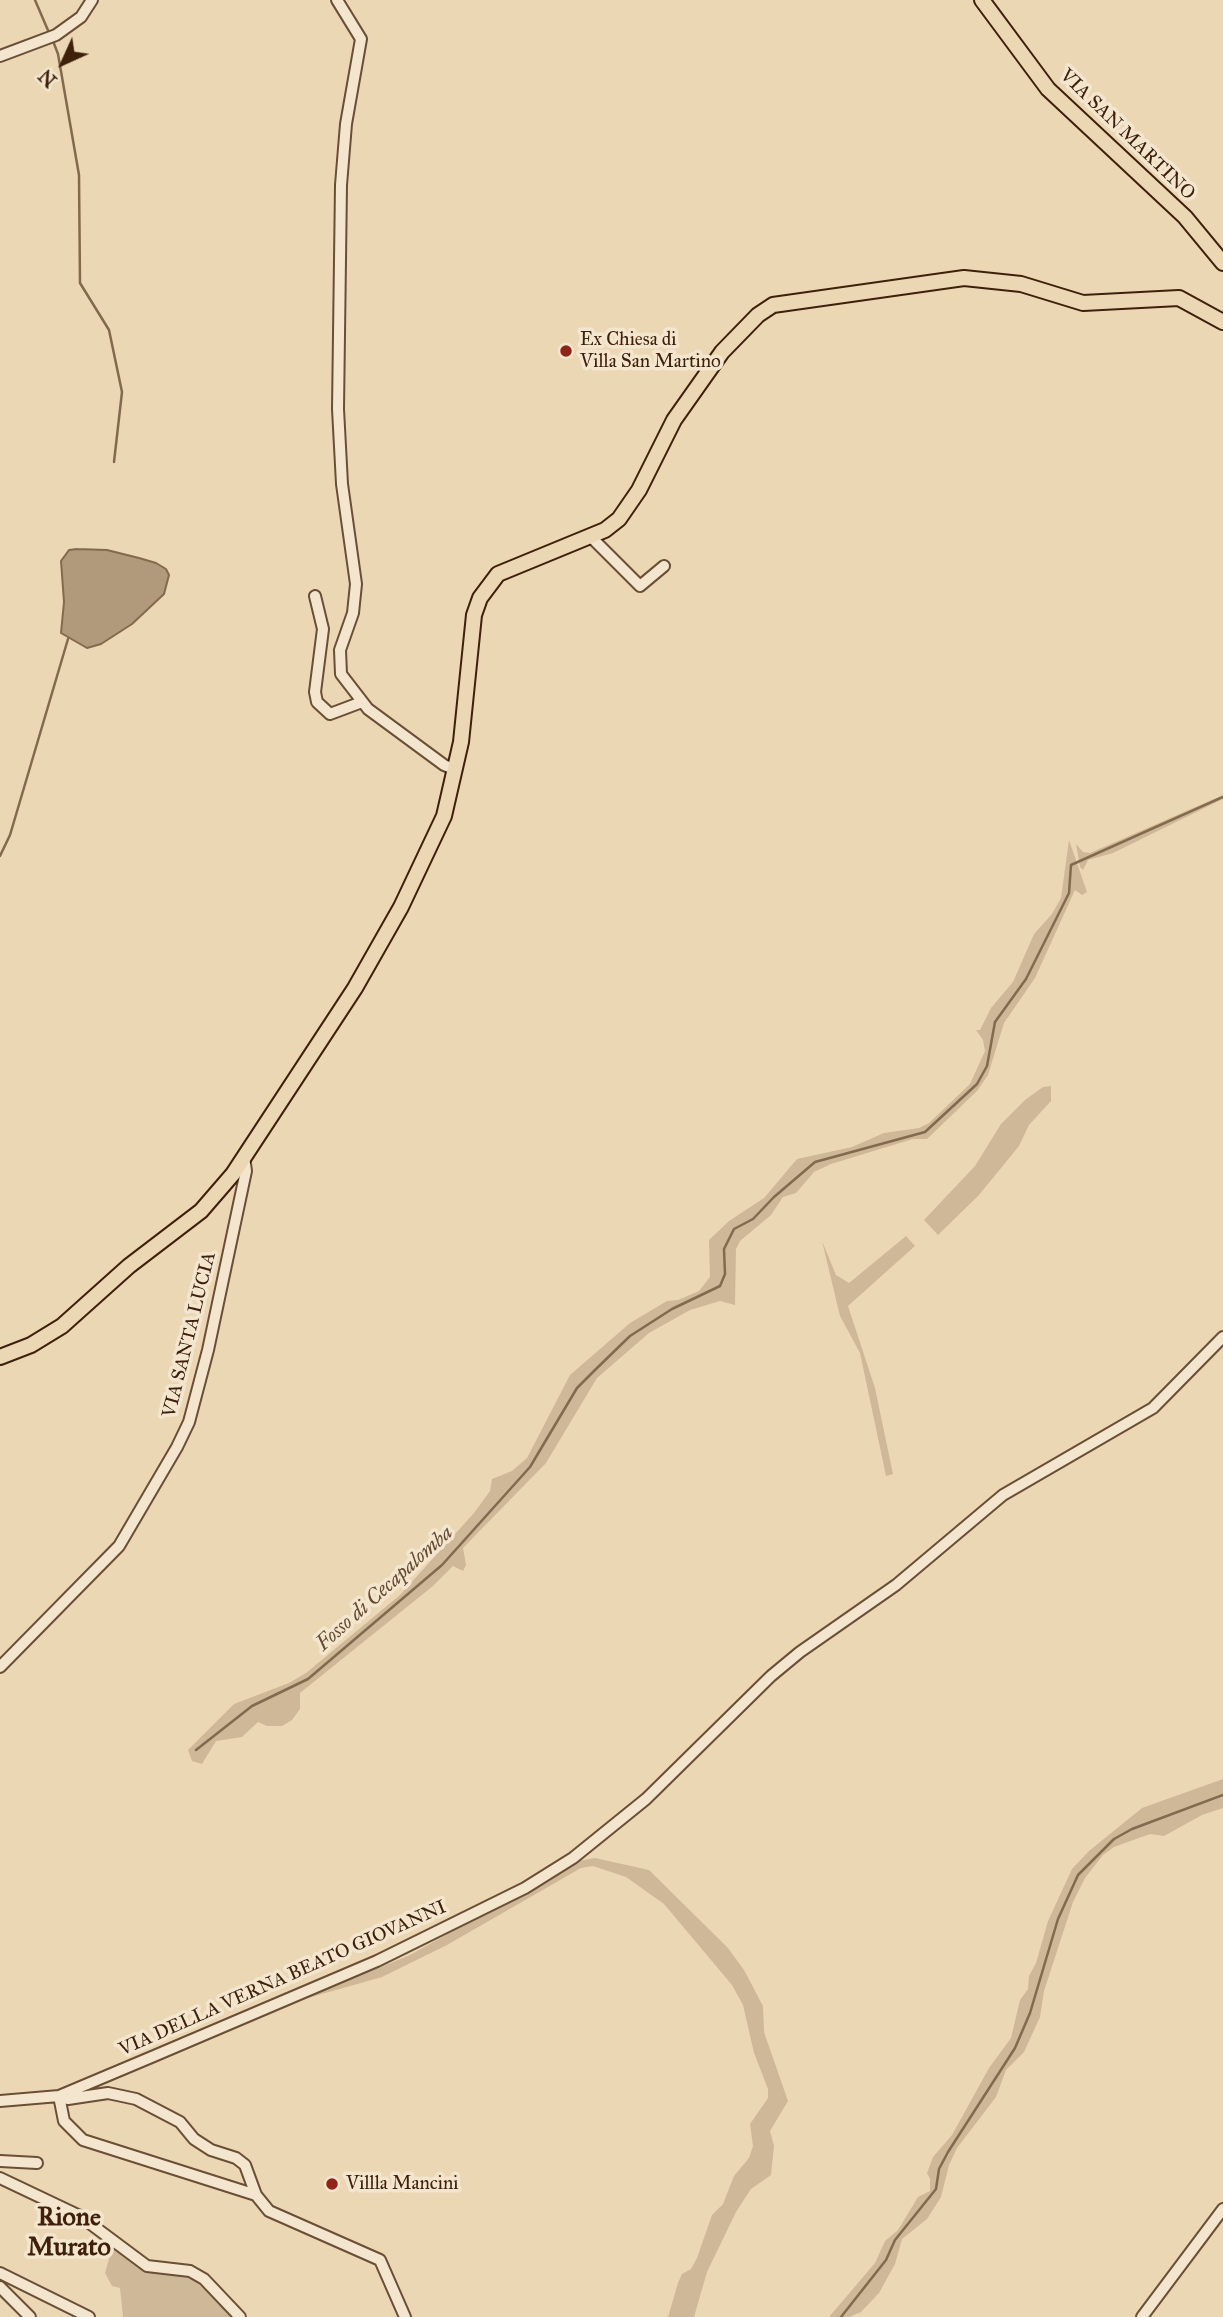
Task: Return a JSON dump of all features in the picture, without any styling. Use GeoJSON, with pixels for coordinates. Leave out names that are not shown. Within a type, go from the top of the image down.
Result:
{"type":"FeatureCollection","features":[{"type":"Feature","properties":{"kind":"main road","name":"VIA SAN MARTINO"},"geometry":{"type":"LineString","coordinates":[[986,2],[1048,89],[1185,217],[1223,262]]}},
{"type":"Feature","properties":{"kind":"main road"},"geometry":{"type":"LineString","coordinates":[[0,1357],[31,1346],[62,1326],[129,1266],[201,1211],[244,1157],[355,988],[401,907],[444,816],[456,771],[469,681],[474,615],[480,598],[498,574],[605,530],[629,506],[674,420],[706,374],[747,326],[774,305],[964,278],[1021,284],[1083,303],[1179,298],[1223,322]]}},
{"type":"Feature","properties":{"kind":"street"},"geometry":{"type":"LineString","coordinates":[[0,56],[52,37],[80,17],[92,0]]}},
{"type":"Feature","properties":{"kind":"street"},"geometry":{"type":"LineString","coordinates":[[337,0],[361,39],[346,124],[341,185],[337,379],[342,484],[356,584],[353,613],[339,662],[341,674],[362,702],[444,765],[456,771]]}},
{"type":"Feature","properties":{"kind":"street"},"geometry":{"type":"LineString","coordinates":[[590,536],[640,586],[664,566]]}},
{"type":"Feature","properties":{"kind":"street"},"geometry":{"type":"LineString","coordinates":[[315,596],[323,629],[315,692],[317,702],[330,714],[362,702]]}},
{"type":"Feature","properties":{"kind":"street","name":"VIA SANTA LUCIA"},"geometry":{"type":"LineString","coordinates":[[0,1667],[119,1546],[189,1422],[208,1350],[246,1171],[244,1157]]}},
{"type":"Feature","properties":{"kind":"street","name":"VIA DELLA VERNA BEATO GIOVANNI"},"geometry":{"type":"LineString","coordinates":[[0,2101],[58,2096],[377,1961],[525,1888],[573,1858],[646,1799],[771,1676],[800,1652],[905,1578],[1003,1495],[1153,1408],[1223,1337]]}},
{"type":"Feature","properties":{"kind":"street"},"geometry":{"type":"LineString","coordinates":[[58,2096],[68,2099],[108,2093],[136,2099],[180,2122],[194,2139],[211,2150],[236,2158],[245,2165],[256,2195],[269,2211],[380,2260],[405,2317]]}},
{"type":"Feature","properties":{"kind":"street"},"geometry":{"type":"LineString","coordinates":[[58,2096],[64,2121],[83,2140],[256,2195]]}},
{"type":"Feature","properties":{"kind":"street"},"geometry":{"type":"LineString","coordinates":[[0,2161],[37,2163]]}},
{"type":"Feature","properties":{"kind":"street"},"geometry":{"type":"LineString","coordinates":[[0,2178],[80,2216],[147,2266],[190,2271],[204,2279],[240,2317]]}},
{"type":"Feature","properties":{"kind":"street"},"geometry":{"type":"LineString","coordinates":[[1142,2317],[1223,2209]]}},
{"type":"Feature","properties":{"kind":"street"},"geometry":{"type":"LineString","coordinates":[[0,2273],[89,2317]]}},
{"type":"Feature","properties":{"kind":"street"},"geometry":{"type":"LineString","coordinates":[[0,2287],[30,2317]]}},
{"type":"Feature","properties":{"kind":"shaded area"},"geometry":{"type":"Polygon","coordinates":[[[69,550],[107,550],[139,558],[156,563],[166,569],[169,575],[164,594],[132,624],[101,644],[87,648],[61,633],[64,602],[61,561],[69,550]]]}},
{"type":"Feature","properties":{"kind":"shaded area"},"geometry":{"type":"Polygon","coordinates":[[[1223,795],[1223,799],[1113,853],[1088,860],[1083,870],[1080,867],[1076,844],[1083,852],[1090,853],[1223,795]]]}},
{"type":"Feature","properties":{"kind":"shaded area"},"geometry":{"type":"Polygon","coordinates":[[[1069,840],[1087,892],[1082,895],[1075,890],[1035,978],[1004,1023],[988,1075],[977,1091],[927,1139],[913,1139],[831,1164],[814,1172],[796,1193],[783,1197],[771,1215],[740,1241],[736,1249],[735,1305],[720,1301],[690,1310],[649,1333],[597,1378],[546,1463],[463,1548],[466,1565],[463,1571],[453,1566],[433,1586],[300,1693],[300,1709],[292,1720],[282,1726],[267,1726],[258,1722],[242,1737],[216,1741],[202,1764],[192,1761],[188,1750],[234,1704],[289,1683],[306,1673],[400,1595],[474,1513],[490,1491],[492,1479],[512,1471],[527,1458],[570,1375],[630,1323],[667,1301],[678,1300],[699,1291],[710,1277],[709,1240],[729,1221],[764,1198],[797,1159],[852,1147],[884,1133],[919,1128],[929,1123],[970,1084],[985,1051],[983,1040],[976,1030],[980,1030],[991,1008],[1013,982],[1034,934],[1052,914],[1061,898],[1069,840]]]}},
{"type":"Feature","properties":{"kind":"shaded area"},"geometry":{"type":"Polygon","coordinates":[[[1051,1086],[1051,1101],[1029,1125],[1019,1146],[979,1195],[938,1235],[924,1220],[975,1166],[1001,1124],[1025,1100],[1043,1087],[1051,1086]]]}},
{"type":"Feature","properties":{"kind":"shaded area"},"geometry":{"type":"Polygon","coordinates":[[[906,1236],[915,1246],[848,1306],[875,1388],[893,1474],[886,1476],[860,1353],[840,1316],[822,1241],[836,1275],[849,1283],[906,1236]]]}},
{"type":"Feature","properties":{"kind":"shaded area"},"geometry":{"type":"Polygon","coordinates":[[[1223,1779],[1223,1808],[1202,1815],[1164,1836],[1150,1834],[1114,1847],[1103,1855],[1085,1878],[1073,1902],[1044,1991],[1040,2017],[1024,2052],[1006,2070],[996,2097],[957,2148],[949,2165],[941,2197],[927,2219],[902,2239],[895,2264],[879,2293],[861,2312],[849,2317],[829,2317],[875,2263],[885,2241],[898,2230],[918,2197],[930,2191],[927,2173],[933,2157],[952,2135],[989,2068],[1011,2038],[1020,2000],[1028,1989],[1029,1976],[1036,1963],[1048,1921],[1072,1869],[1089,1851],[1142,1808],[1223,1779]]]}},
{"type":"Feature","properties":{"kind":"shaded area"},"geometry":{"type":"Polygon","coordinates":[[[595,1858],[649,1870],[728,1948],[744,1970],[763,2006],[764,2032],[788,2101],[770,2131],[774,2146],[771,2175],[751,2189],[736,2212],[707,2272],[694,2317],[668,2317],[678,2283],[682,2274],[691,2269],[697,2258],[712,2215],[723,2204],[734,2176],[749,2158],[753,2146],[750,2124],[768,2098],[768,2089],[754,2053],[743,2005],[732,1985],[664,1904],[626,1877],[593,1866],[581,1868],[447,1945],[382,1977],[304,1999],[410,1955],[579,1861],[595,1858]]]}},
{"type":"Feature","properties":{"kind":"shaded area"},"geometry":{"type":"Polygon","coordinates":[[[113,2244],[149,2270],[188,2273],[205,2284],[230,2317],[123,2317],[120,2288],[112,2286],[105,2273],[113,2244]]]}},
{"type":"Feature","properties":{"kind":"waterway"},"geometry":{"type":"LineString","coordinates":[[35,0],[50,35]]}},
{"type":"Feature","properties":{"kind":"waterway"},"geometry":{"type":"LineString","coordinates":[[53,41],[58,54],[79,175],[80,283],[109,330],[122,392],[114,462]]}},
{"type":"Feature","properties":{"kind":"waterway"},"geometry":{"type":"LineString","coordinates":[[0,856],[10,835],[68,639]]}},
{"type":"Feature","properties":{"kind":"waterway","name":"Fosso di Cecapalomba"},"geometry":{"type":"LineString","coordinates":[[196,1750],[252,1706],[308,1679],[442,1565],[530,1467],[577,1388],[630,1336],[672,1309],[720,1286],[725,1274],[724,1249],[734,1229],[753,1219],[815,1162],[925,1132],[977,1084],[987,1066],[995,1022],[1026,979],[1069,893],[1071,865],[1223,797]]}},
{"type":"Feature","properties":{"kind":"waterway"},"geometry":{"type":"LineString","coordinates":[[841,2317],[886,2260],[895,2240],[936,2189],[939,2169],[948,2152],[1015,2048],[1030,2013],[1058,1919],[1078,1875],[1114,1839],[1132,1829],[1223,1795]]}},
{"type":"Feature","properties":{"kind":"place","name":"Ex Chiesa di Villa San Martino"},"geometry":{"type":"Point","coordinates":[566,351]}},
{"type":"Feature","properties":{"kind":"place","name":"Villla Mancini"},"geometry":{"type":"Point","coordinates":[332,2184]}},
{"type":"Feature","properties":{"kind":"district","name":"Rione Murato"},"geometry":{"type":"Point","coordinates":[69,2234]}}]}
